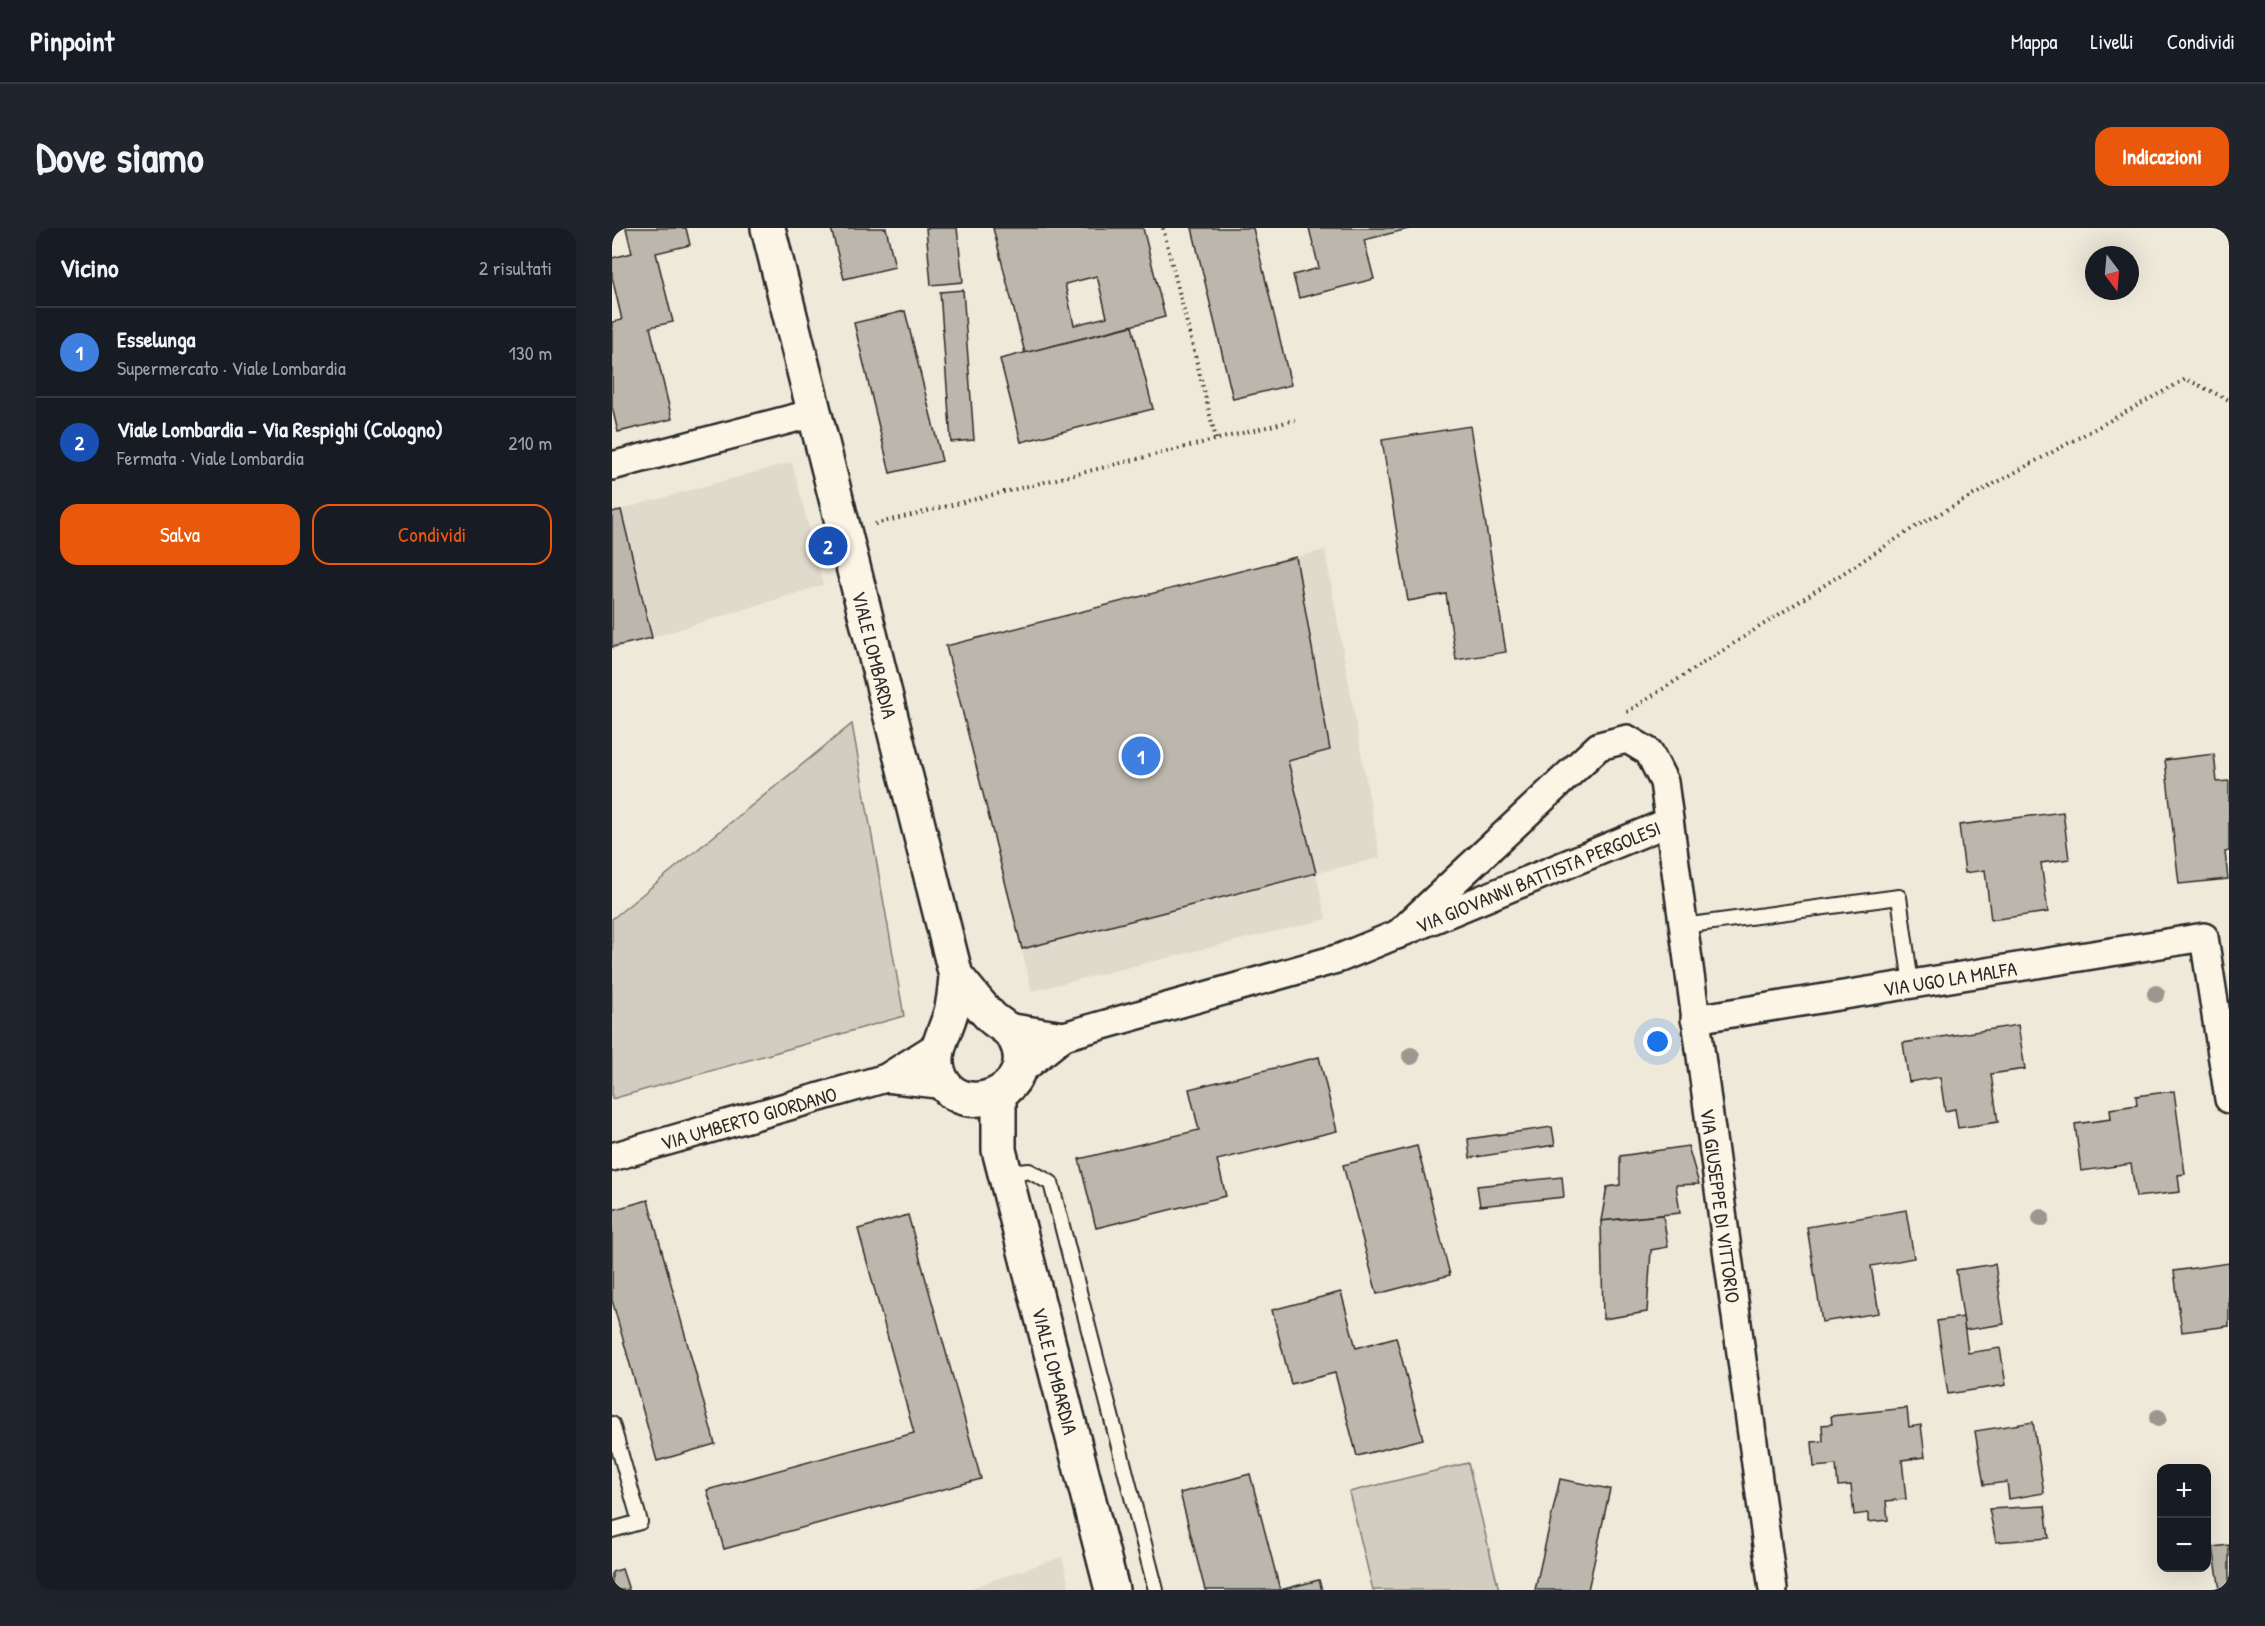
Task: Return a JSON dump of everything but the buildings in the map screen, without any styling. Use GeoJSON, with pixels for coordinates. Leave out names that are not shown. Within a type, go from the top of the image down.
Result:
{"type":"FeatureCollection","features":[{"type":"Feature","properties":{"kind":"street","name":"VIALE LOMBARDIA"},"geometry":{"type":"LineString","coordinates":[[768,228],[956,976],[952,1011],[936,1058],[939,1072],[983,1088]]}},
{"type":"Feature","properties":{"kind":"street"},"geometry":{"type":"LineString","coordinates":[[612,466],[814,413]]}},
{"type":"Feature","properties":{"kind":"street","name":"VIA GIOVANNI BATTISTA PERGOLESI"},"geometry":{"type":"LineString","coordinates":[[983,1088],[1064,1036],[1340,958],[1397,935],[1669,822],[1664,782],[1649,752],[1627,740],[1599,746],[1397,935]]}},
{"type":"Feature","properties":{"kind":"street","name":"VIA GIUSEPPE DI VITTORIO"},"geometry":{"type":"LineString","coordinates":[[1669,822],[1773,1590]]}},
{"type":"Feature","properties":{"kind":"street","name":"VIA UGO LA MALFA"},"geometry":{"type":"LineString","coordinates":[[1695,1019],[2204,937],[2229,1099]]}},
{"type":"Feature","properties":{"kind":"street","name":"VIALE LOMBARDIA"},"geometry":{"type":"LineString","coordinates":[[956,976],[1015,1039],[1020,1053],[983,1088]]}},
{"type":"Feature","properties":{"kind":"street"},"geometry":{"type":"LineString","coordinates":[[941,1041],[951,1027],[963,1019],[978,1016],[1000,1024]]}},
{"type":"Feature","properties":{"kind":"street","name":"VIA GIOVANNI BATTISTA PERGOLESI"},"geometry":{"type":"LineString","coordinates":[[1000,1024],[1064,1036]]}},
{"type":"Feature","properties":{"kind":"street","name":"VIA UMBERTO GIORDANO"},"geometry":{"type":"LineString","coordinates":[[612,1157],[886,1078],[941,1041]]}},
{"type":"Feature","properties":{"kind":"street","name":"VIA UMBERTO GIORDANO"},"geometry":{"type":"LineString","coordinates":[[886,1078],[983,1088]]}},
{"type":"Feature","properties":{"kind":"street","name":"VIALE LOMBARDIA"},"geometry":{"type":"LineString","coordinates":[[983,1088],[1112,1590]]}},
{"type":"Feature","properties":{"kind":"lane"},"geometry":{"type":"LineString","coordinates":[[1683,926],[1899,897],[1911,984]]}},
{"type":"Feature","properties":{"kind":"lane"},"geometry":{"type":"LineString","coordinates":[[1002,1162],[1029,1171],[1051,1183],[1156,1590]]}},
{"type":"Feature","properties":{"kind":"lane"},"geometry":{"type":"LineString","coordinates":[[612,1424],[640,1522],[612,1530]]}},
{"type":"Feature","properties":{"kind":"path"},"geometry":{"type":"LineString","coordinates":[[1163,228],[1216,439]]}},
{"type":"Feature","properties":{"kind":"path"},"geometry":{"type":"LineString","coordinates":[[1627,712],[1915,527],[2186,379],[2229,400]]}},
{"type":"Feature","properties":{"kind":"path"},"geometry":{"type":"LineString","coordinates":[[865,526],[1295,420]]}},
{"type":"Feature","properties":{"kind":"shaded area"},"geometry":{"type":"Polygon","coordinates":[[[792,462],[823,585],[612,650],[612,512],[792,462]]]}},
{"type":"Feature","properties":{"kind":"shaded area"},"geometry":{"type":"Polygon","coordinates":[[[1325,550],[1380,858],[1316,873],[1326,919],[1032,991],[946,646],[1325,550]]]}},
{"type":"Feature","properties":{"kind":"shaded area"},"geometry":{"type":"Polygon","coordinates":[[[852,724],[904,1016],[612,1099],[612,919],[852,724]]]}},
{"type":"Feature","properties":{"kind":"shaded area"},"geometry":{"type":"Polygon","coordinates":[[[1468,1463],[1499,1590],[1373,1590],[1349,1492],[1468,1463]]]}},
{"type":"Feature","properties":{"kind":"shaded area"},"geometry":{"type":"Polygon","coordinates":[[[1062,1557],[1070,1590],[964,1590],[1062,1557]]]}},
{"type":"Feature","properties":{"kind":"place","name":"Viale Lombardia - Via Respighi (Cologno)"},"geometry":{"type":"Point","coordinates":[828,546]}},
{"type":"Feature","properties":{"kind":"place","name":"Esselunga"},"geometry":{"type":"Point","coordinates":[1141,756]}}]}
